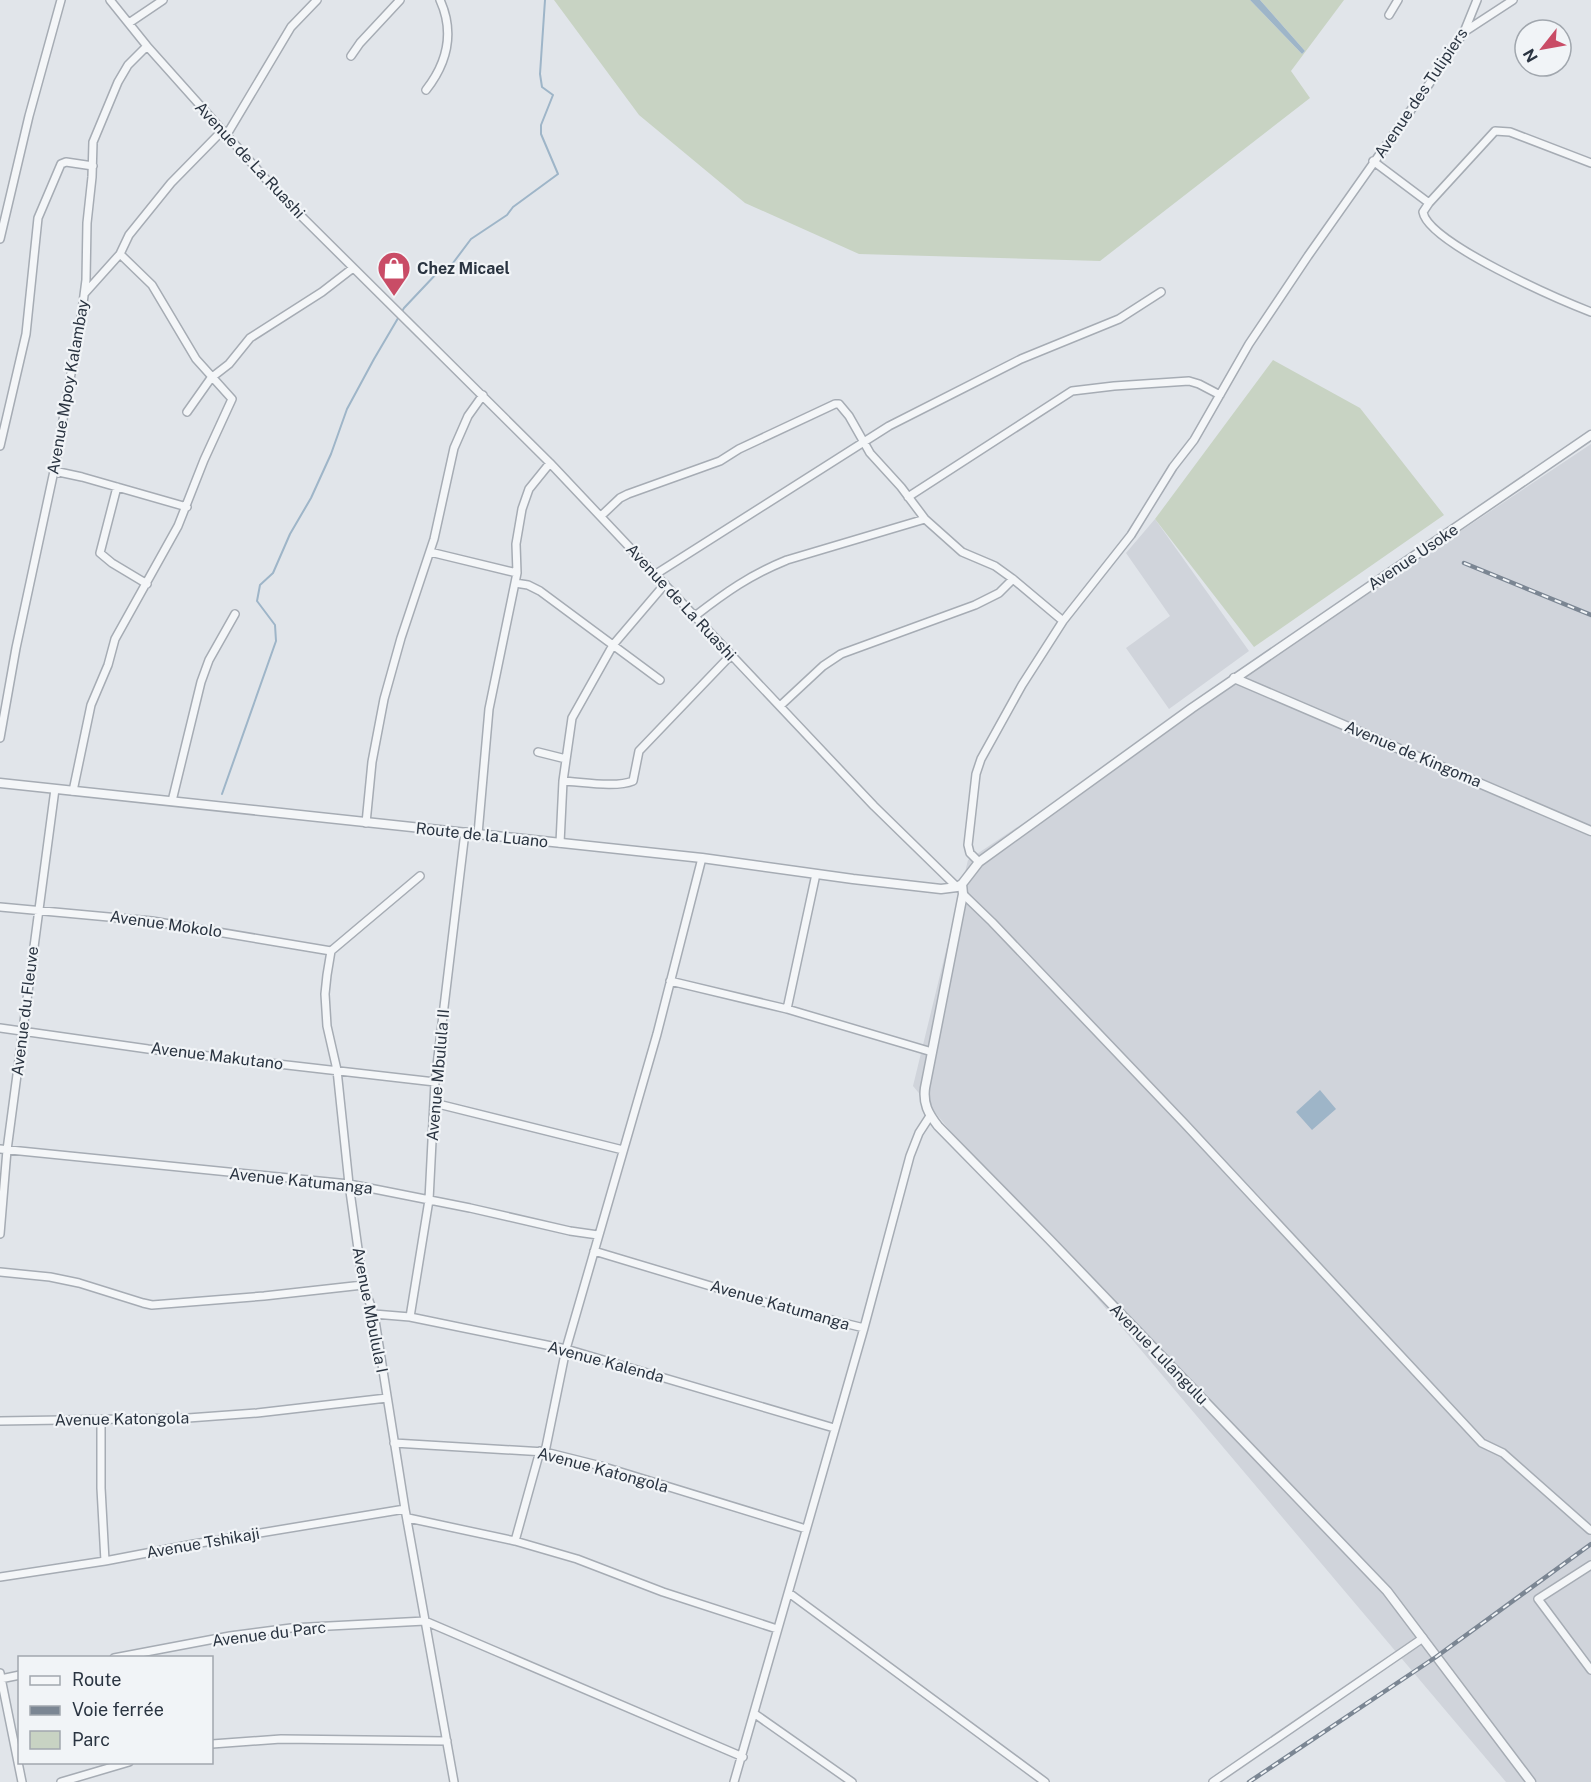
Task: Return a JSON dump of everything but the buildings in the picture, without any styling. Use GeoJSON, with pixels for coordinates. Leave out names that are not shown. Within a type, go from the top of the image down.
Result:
{"type":"FeatureCollection","features":[{"type":"Feature","properties":{"kind":"street"},"geometry":{"type":"LineString","coordinates":[[0,239],[29,116],[61,0]]}},
{"type":"Feature","properties":{"kind":"street","name":"Avenue de La Ruashi"},"geometry":{"type":"LineString","coordinates":[[111,0],[147,46],[281,196],[550,463],[874,806],[959,885]]}},
{"type":"Feature","properties":{"kind":"street"},"geometry":{"type":"LineString","coordinates":[[129,23],[163,0]]}},
{"type":"Feature","properties":{"kind":"street"},"geometry":{"type":"LineString","coordinates":[[84,294],[120,254],[129,235],[171,183],[224,133],[258,84],[291,27],[317,0]]}},
{"type":"Feature","properties":{"kind":"street"},"geometry":{"type":"LineString","coordinates":[[351,56],[400,0]]}},
{"type":"Feature","properties":{"kind":"street"},"geometry":{"type":"LineString","coordinates":[[426,90],[439,73],[447,46],[447,24],[440,0]]}},
{"type":"Feature","properties":{"kind":"street"},"geometry":{"type":"LineString","coordinates":[[1389,15],[1398,0]]}},
{"type":"Feature","properties":{"kind":"street","name":"Avenue des Tulipiers"},"geometry":{"type":"LineString","coordinates":[[1429,203],[1374,161],[1464,32],[1477,0]]}},
{"type":"Feature","properties":{"kind":"street"},"geometry":{"type":"LineString","coordinates":[[1464,32],[1513,0]]}},
{"type":"Feature","properties":{"kind":"street","name":"Avenue Mpoy Kalambay"},"geometry":{"type":"LineString","coordinates":[[0,738],[16,648],[54,471],[84,294],[87,223],[93,166],[92,150],[96,134],[118,82],[128,65],[147,46]]}},
{"type":"Feature","properties":{"kind":"street"},"geometry":{"type":"LineString","coordinates":[[1591,163],[1510,132],[1495,131],[1429,203],[1424,212],[1425,219],[1436,230],[1458,245],[1510,276],[1591,312]]}},
{"type":"Feature","properties":{"kind":"street"},"geometry":{"type":"LineString","coordinates":[[979,862],[970,853],[968,845],[976,774],[981,759],[1022,685],[1063,621],[1131,535],[1173,467],[1194,440],[1249,344],[1374,161]]}},
{"type":"Feature","properties":{"kind":"street"},"geometry":{"type":"LineString","coordinates":[[0,446],[26,334],[38,218],[42,205],[61,164],[66,162],[93,166]]}},
{"type":"Feature","properties":{"kind":"street"},"geometry":{"type":"LineString","coordinates":[[73,791],[91,705],[119,631],[165,552],[187,507],[204,460],[232,402],[230,396],[196,360],[152,285],[120,254]]}},
{"type":"Feature","properties":{"kind":"street"},"geometry":{"type":"LineString","coordinates":[[187,412],[211,378],[229,364],[250,338],[322,292],[353,268]]}},
{"type":"Feature","properties":{"kind":"street"},"geometry":{"type":"LineString","coordinates":[[656,574],[905,418],[1013,363],[1119,319],[1161,292]]}},
{"type":"Feature","properties":{"kind":"street"},"geometry":{"type":"LineString","coordinates":[[908,497],[1072,391],[1189,381],[1220,395]]}},
{"type":"Feature","properties":{"kind":"street"},"geometry":{"type":"LineString","coordinates":[[366,823],[372,762],[384,699],[401,638],[430,552],[458,437],[468,416],[483,395]]}},
{"type":"Feature","properties":{"kind":"street"},"geometry":{"type":"LineString","coordinates":[[601,516],[620,498],[628,494],[720,461],[739,449],[835,404],[842,406],[874,458],[925,519],[962,552],[994,566],[1063,621]]}},
{"type":"Feature","properties":{"kind":"street","name":"Avenue Usoke"},"geometry":{"type":"LineString","coordinates":[[959,885],[979,862],[1234,678],[1591,435]]}},
{"type":"Feature","properties":{"kind":"street"},"geometry":{"type":"LineString","coordinates":[[478,834],[489,709],[517,573],[515,549],[524,499],[550,463]]}},
{"type":"Feature","properties":{"kind":"street"},"geometry":{"type":"LineString","coordinates":[[54,471],[187,507]]}},
{"type":"Feature","properties":{"kind":"street"},"geometry":{"type":"LineString","coordinates":[[117,487],[100,553],[147,584]]}},
{"type":"Feature","properties":{"kind":"street"},"geometry":{"type":"LineString","coordinates":[[695,616],[747,578],[787,560],[925,519]]}},
{"type":"Feature","properties":{"kind":"street"},"geometry":{"type":"LineString","coordinates":[[430,552],[517,573]]}},
{"type":"Feature","properties":{"kind":"street"},"geometry":{"type":"LineString","coordinates":[[780,706],[823,666],[841,654],[975,605],[999,593],[1013,579]]}},
{"type":"Feature","properties":{"kind":"street"},"geometry":{"type":"LineString","coordinates":[[515,583],[528,585],[540,591],[660,680]]}},
{"type":"Feature","properties":{"kind":"street"},"geometry":{"type":"LineString","coordinates":[[560,843],[563,781],[572,718],[613,645],[666,584]]}},
{"type":"Feature","properties":{"kind":"street"},"geometry":{"type":"LineString","coordinates":[[171,801],[201,682],[209,660],[236,614]]}},
{"type":"Feature","properties":{"kind":"street"},"geometry":{"type":"LineString","coordinates":[[563,781],[610,784],[625,784],[633,781],[636,777],[639,751],[731,655]]}},
{"type":"Feature","properties":{"kind":"street","name":"Avenue de Kingoma"},"geometry":{"type":"LineString","coordinates":[[1234,678],[1591,831]]}},
{"type":"Feature","properties":{"kind":"street"},"geometry":{"type":"LineString","coordinates":[[538,752],[566,759]]}},
{"type":"Feature","properties":{"kind":"street","name":"Route de la Luano"},"geometry":{"type":"LineString","coordinates":[[0,783],[702,858],[941,889],[959,885]]}},
{"type":"Feature","properties":{"kind":"street","name":"Avenue du Fleuve"},"geometry":{"type":"LineString","coordinates":[[0,1234],[3,1149],[22,1031],[55,789]]}},
{"type":"Feature","properties":{"kind":"street","name":"Avenue Mbulula II"},"geometry":{"type":"LineString","coordinates":[[410,1317],[429,1200],[435,1082],[465,832]]}},
{"type":"Feature","properties":{"kind":"street"},"geometry":{"type":"LineString","coordinates":[[514,1541],[543,1452],[566,1349],[657,1034],[702,858]]}},
{"type":"Feature","properties":{"kind":"street"},"geometry":{"type":"LineString","coordinates":[[787,1010],[816,874]]}},
{"type":"Feature","properties":{"kind":"street"},"geometry":{"type":"LineString","coordinates":[[331,951],[420,876]]}},
{"type":"Feature","properties":{"kind":"street"},"geometry":{"type":"LineString","coordinates":[[959,885],[963,894],[1184,1123],[1482,1443],[1503,1453],[1590,1530]]}},
{"type":"Feature","properties":{"kind":"street"},"geometry":{"type":"LineString","coordinates":[[734,1782],[864,1328],[910,1156],[919,1132],[930,1116],[924,1095],[963,894]]}},
{"type":"Feature","properties":{"kind":"street","name":"Avenue Mokolo"},"geometry":{"type":"LineString","coordinates":[[0,907],[152,921],[331,951]]}},
{"type":"Feature","properties":{"kind":"street","name":"Avenue Mbulula I"},"geometry":{"type":"LineString","coordinates":[[331,951],[325,1010],[329,1042],[337,1070],[363,1285],[375,1314],[405,1509],[454,1782]]}},
{"type":"Feature","properties":{"kind":"street"},"geometry":{"type":"LineString","coordinates":[[670,981],[787,1010],[932,1052]]}},
{"type":"Feature","properties":{"kind":"street","name":"Avenue Makutano"},"geometry":{"type":"LineString","coordinates":[[0,1028],[435,1082]]}},
{"type":"Feature","properties":{"kind":"street"},"geometry":{"type":"LineString","coordinates":[[434,1102],[623,1150]]}},
{"type":"Feature","properties":{"kind":"street","name":"Avenue Lulangulu"},"geometry":{"type":"LineString","coordinates":[[930,1116],[1355,1556],[1402,1609],[1531,1782]]}},
{"type":"Feature","properties":{"kind":"street","name":"Avenue Katumanga"},"geometry":{"type":"LineString","coordinates":[[3,1149],[349,1184],[598,1235]]}},
{"type":"Feature","properties":{"kind":"street","name":"Avenue Katumanga"},"geometry":{"type":"LineString","coordinates":[[594,1251],[787,1309],[864,1328]]}},
{"type":"Feature","properties":{"kind":"street"},"geometry":{"type":"LineString","coordinates":[[0,1272],[79,1282],[152,1305],[363,1285]]}},
{"type":"Feature","properties":{"kind":"street","name":"Avenue Kalenda"},"geometry":{"type":"LineString","coordinates":[[375,1314],[410,1317],[566,1349],[834,1428]]}},
{"type":"Feature","properties":{"kind":"street","name":"Avenue Katongola"},"geometry":{"type":"LineString","coordinates":[[0,1421],[165,1419],[231,1415],[387,1398]]}},
{"type":"Feature","properties":{"kind":"street"},"geometry":{"type":"LineString","coordinates":[[101,1420],[105,1561]]}},
{"type":"Feature","properties":{"kind":"street","name":"Avenue Katongola"},"geometry":{"type":"LineString","coordinates":[[394,1443],[543,1452],[601,1466],[806,1529]]}},
{"type":"Feature","properties":{"kind":"street","name":"Avenue Tshikaji"},"geometry":{"type":"LineString","coordinates":[[0,1577],[405,1509]]}},
{"type":"Feature","properties":{"kind":"street"},"geometry":{"type":"LineString","coordinates":[[408,1518],[514,1541],[577,1559],[663,1592],[777,1629]]}},
{"type":"Feature","properties":{"kind":"street"},"geometry":{"type":"LineString","coordinates":[[1591,1565],[1538,1599],[1591,1670]]}},
{"type":"Feature","properties":{"kind":"street"},"geometry":{"type":"LineString","coordinates":[[789,1593],[1045,1782]]}},
{"type":"Feature","properties":{"kind":"street"},"geometry":{"type":"LineString","coordinates":[[425,1621],[743,1757]]}},
{"type":"Feature","properties":{"kind":"street","name":"Avenue du Parc"},"geometry":{"type":"LineString","coordinates":[[125,1656],[230,1636],[291,1628],[425,1621]]}},
{"type":"Feature","properties":{"kind":"street"},"geometry":{"type":"LineString","coordinates":[[1213,1782],[1423,1638]]}},
{"type":"Feature","properties":{"kind":"street"},"geometry":{"type":"LineString","coordinates":[[18,1675],[1,1677],[18,1762]]}},
{"type":"Feature","properties":{"kind":"street"},"geometry":{"type":"LineString","coordinates":[[754,1714],[852,1782]]}},
{"type":"Feature","properties":{"kind":"street"},"geometry":{"type":"LineString","coordinates":[[213,1744],[281,1739],[447,1741]]}},
{"type":"Feature","properties":{"kind":"street"},"geometry":{"type":"LineString","coordinates":[[18,1764],[22,1782]]}},
{"type":"Feature","properties":{"kind":"street"},"geometry":{"type":"LineString","coordinates":[[61,1782],[122,1764]]}},
{"type":"Feature","properties":{"kind":"shaded area"},"geometry":{"type":"Polygon","coordinates":[[[1591,444],[1591,1782],[1506,1782],[1048,1240],[1016,1210],[913,1086],[968,860],[1591,444]]]}},
{"type":"Feature","properties":{"kind":"shaded area"},"geometry":{"type":"Polygon","coordinates":[[[1155,519],[1249,651],[1169,709],[1126,648],[1170,616],[1126,553],[1155,519]]]}},
{"type":"Feature","properties":{"kind":"green space"},"geometry":{"type":"Polygon","coordinates":[[[554,0],[1250,0],[1302,54],[1305,51],[1260,0],[1344,0],[1291,71],[1310,98],[1100,261],[859,254],[745,203],[639,115],[554,0]]]}},
{"type":"Feature","properties":{"kind":"green space"},"geometry":{"type":"Polygon","coordinates":[[[1273,360],[1360,408],[1444,515],[1254,647],[1155,519],[1273,360]]]}},
{"type":"Feature","properties":{"kind":"water"},"geometry":{"type":"Polygon","coordinates":[[[1250,0],[1260,0],[1305,51],[1302,54],[1250,0]]]}},
{"type":"Feature","properties":{"kind":"water"},"geometry":{"type":"Polygon","coordinates":[[[1320,1090],[1336,1109],[1312,1130],[1296,1112],[1320,1090]]]}},
{"type":"Feature","properties":{"kind":"waterway"},"geometry":{"type":"LineString","coordinates":[[222,794],[276,641],[275,625],[257,601],[260,585],[273,573],[290,534],[311,498],[331,454],[347,409],[374,359],[404,308],[438,272],[453,263],[471,239],[507,215],[513,207],[558,174],[541,134],[541,125],[553,95],[542,87],[540,74],[545,0]]}},
{"type":"Feature","properties":{"kind":"railway"},"geometry":{"type":"LineString","coordinates":[[1464,563],[1591,615]]}},
{"type":"Feature","properties":{"kind":"railway"},"geometry":{"type":"LineString","coordinates":[[1249,1782],[1436,1657],[1591,1544]]}},
{"type":"Feature","properties":{"kind":"place","name":"Chez Micael"},"geometry":{"type":"Point","coordinates":[394,297]}}]}
